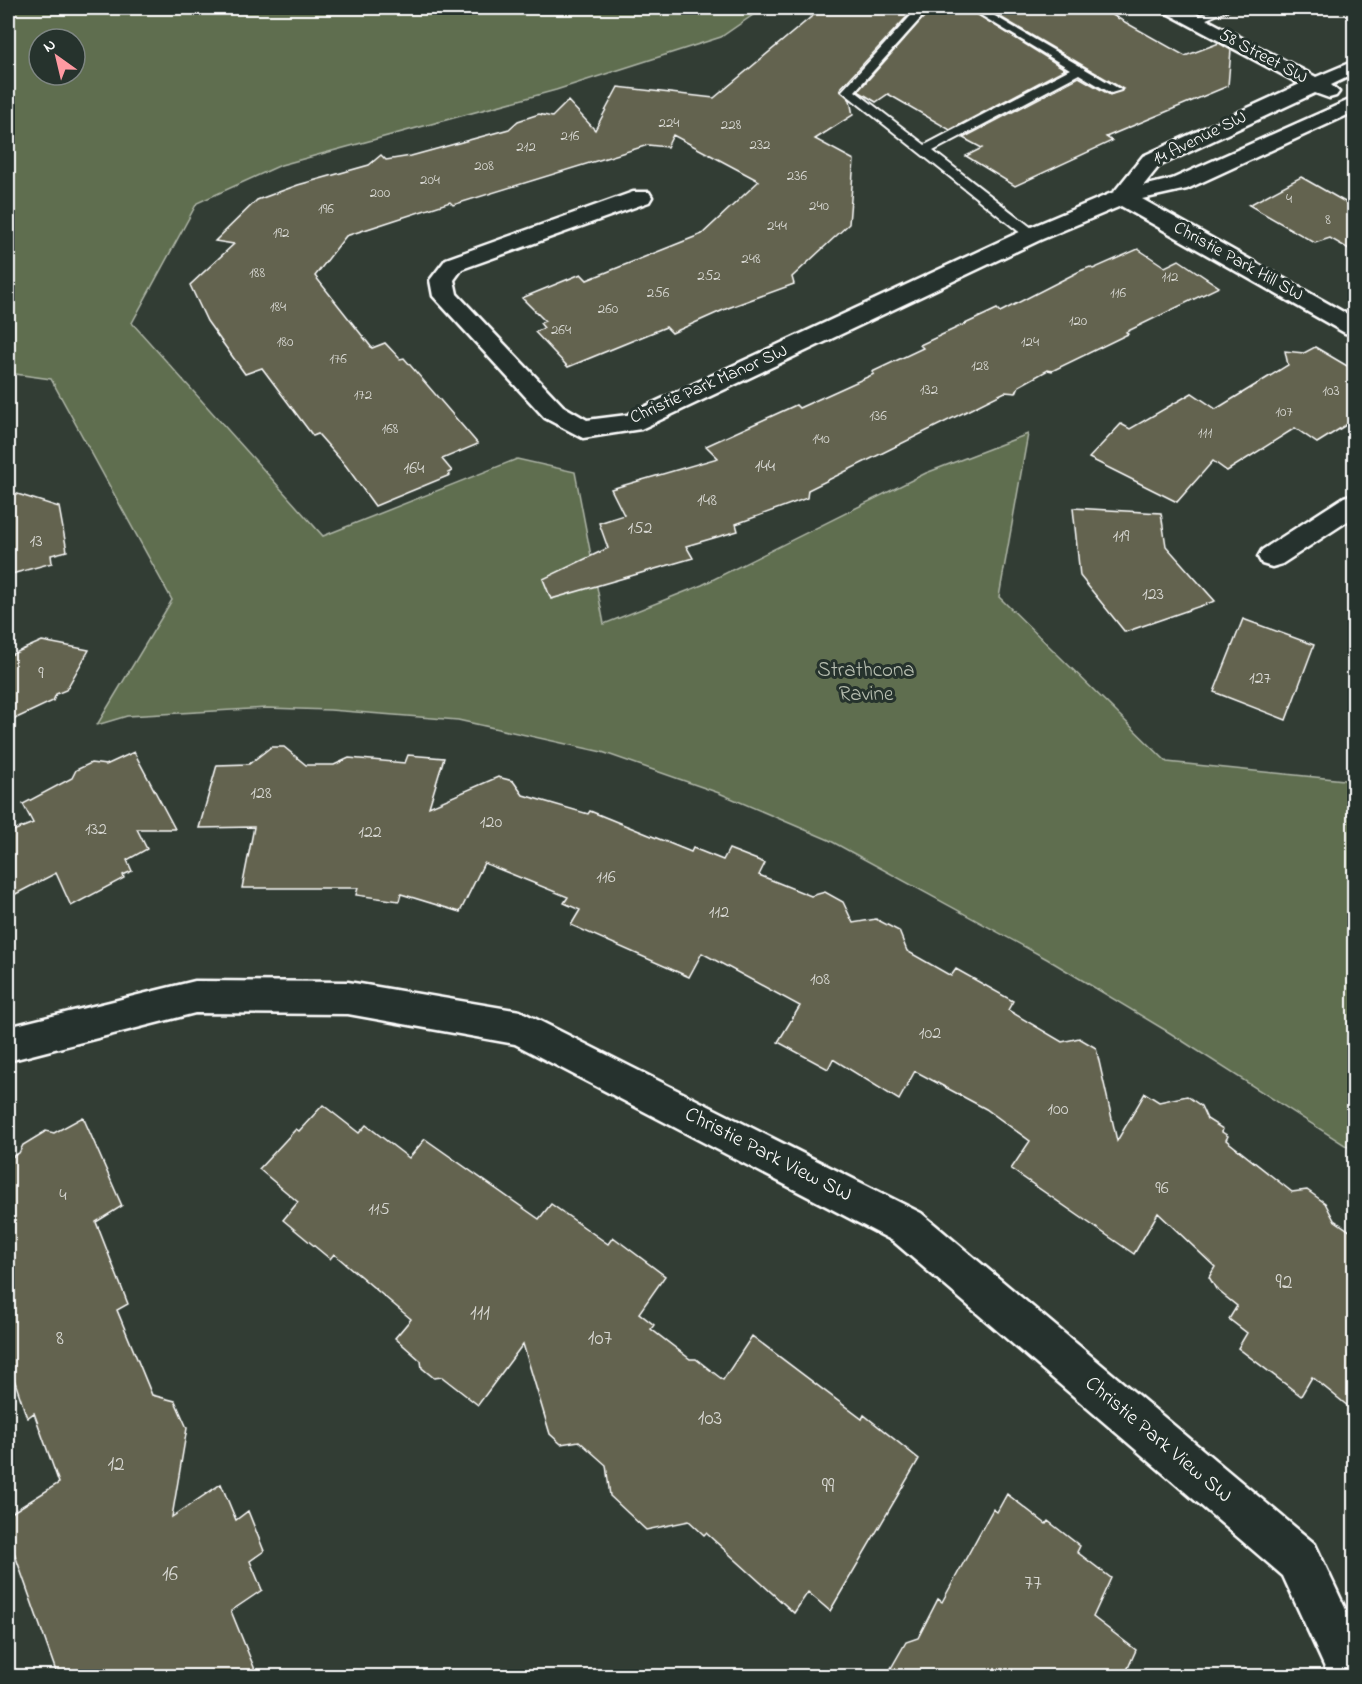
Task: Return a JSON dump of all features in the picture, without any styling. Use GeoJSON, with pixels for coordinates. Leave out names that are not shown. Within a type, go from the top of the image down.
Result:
{"type":"FeatureCollection","features":[{"type":"Feature","properties":{"kind":"street","name":"58 Street SW"},"geometry":{"type":"LineString","coordinates":[[1172,8],[1354,106]]}},
{"type":"Feature","properties":{"kind":"street","name":"14 Avenue SW"},"geometry":{"type":"LineString","coordinates":[[1122,197],[1151,161],[1354,67]]}},
{"type":"Feature","properties":{"kind":"street","name":"14 Avenue SW"},"geometry":{"type":"LineString","coordinates":[[1122,197],[1179,184],[1354,106]]}},
{"type":"Feature","properties":{"kind":"street","name":"Christie Park Manor SW"},"geometry":{"type":"LineString","coordinates":[[641,197],[454,264],[442,280],[445,296],[555,412],[584,429],[632,423],[1032,235],[1122,197]]}},
{"type":"Feature","properties":{"kind":"street","name":"Christie Park Hill SW"},"geometry":{"type":"LineString","coordinates":[[1122,197],[1354,328]]}},
{"type":"Feature","properties":{"kind":"street"},"geometry":{"type":"LineString","coordinates":[[1272,557],[1354,504]]}},
{"type":"Feature","properties":{"kind":"street","name":"Christie Park View SW"},"geometry":{"type":"LineString","coordinates":[[8,1044],[195,997],[348,998],[520,1028],[907,1227],[1299,1560],[1350,1669],[1347,1677]]}},
{"type":"Feature","properties":{"kind":"lane"},"geometry":{"type":"LineString","coordinates":[[924,8],[848,91],[1032,235]]}},
{"type":"Feature","properties":{"kind":"lane"},"geometry":{"type":"LineString","coordinates":[[974,8],[1115,90]]}},
{"type":"Feature","properties":{"kind":"lane"},"geometry":{"type":"LineString","coordinates":[[1195,20],[1227,8]]}},
{"type":"Feature","properties":{"kind":"lane"},"geometry":{"type":"LineString","coordinates":[[924,151],[1078,69]]}},
{"type":"Feature","properties":{"kind":"green space","name":"Strathcona Ravine"},"geometry":{"type":"Polygon","coordinates":[[[8,8],[763,8],[721,37],[556,90],[281,165],[197,203],[132,323],[323,536],[517,459],[575,472],[604,624],[702,585],[926,473],[1028,434],[999,597],[1167,762],[1354,781],[1354,1151],[1170,1033],[1047,959],[829,840],[719,793],[602,752],[458,720],[330,710],[267,708],[127,716],[97,725],[172,600],[51,379],[8,373],[8,8]]]}},
{"type":"Feature","properties":{"kind":"building"},"geometry":{"type":"Polygon","coordinates":[[[822,8],[915,8],[840,89],[850,100],[853,115],[815,139],[854,160],[849,224],[792,277],[794,284],[728,308],[672,333],[666,327],[568,367],[535,332],[544,328],[540,323],[545,321],[522,298],[581,274],[587,280],[702,234],[759,181],[673,135],[667,147],[648,145],[453,205],[450,202],[346,236],[315,276],[372,348],[385,343],[400,359],[404,358],[478,444],[442,459],[452,471],[448,473],[450,475],[375,506],[346,466],[318,434],[313,436],[262,368],[245,374],[207,321],[190,285],[234,244],[215,241],[257,200],[298,185],[369,165],[381,155],[386,160],[411,156],[509,129],[518,121],[539,114],[552,117],[568,101],[595,130],[618,87],[714,98],[822,8]]]}},
{"type":"Feature","properties":{"kind":"building"},"geometry":{"type":"Polygon","coordinates":[[[932,8],[967,8],[1065,69],[950,130],[888,94],[876,102],[858,91],[932,8]]]}},
{"type":"Feature","properties":{"kind":"building"},"geometry":{"type":"Polygon","coordinates":[[[985,8],[1100,8],[1185,56],[1219,43],[1231,50],[1228,86],[1106,137],[1112,141],[1015,186],[966,156],[982,148],[963,138],[1079,77],[1110,95],[1123,89],[985,8]]]}},
{"type":"Feature","properties":{"kind":"building"},"geometry":{"type":"Polygon","coordinates":[[[1301,177],[1354,207],[1354,252],[1330,238],[1315,243],[1249,205],[1301,177]]]}},
{"type":"Feature","properties":{"kind":"building"},"geometry":{"type":"Polygon","coordinates":[[[1138,249],[1165,267],[1179,260],[1219,287],[1052,371],[1048,370],[1019,386],[1016,393],[1005,392],[808,490],[807,498],[736,524],[738,531],[686,546],[693,558],[551,599],[543,579],[608,548],[599,523],[624,515],[611,489],[718,458],[706,446],[796,405],[799,408],[874,374],[872,372],[923,348],[920,345],[997,309],[1000,312],[1080,271],[1090,267],[1093,269],[1138,249]]]}},
{"type":"Feature","properties":{"kind":"building"},"geometry":{"type":"Polygon","coordinates":[[[1315,347],[1354,370],[1354,420],[1317,443],[1295,428],[1227,471],[1213,461],[1177,502],[1089,458],[1121,424],[1130,429],[1192,393],[1216,409],[1288,365],[1285,351],[1304,353],[1315,347]]]}},
{"type":"Feature","properties":{"kind":"building"},"geometry":{"type":"Polygon","coordinates":[[[8,491],[59,507],[67,551],[51,555],[52,563],[8,575],[8,491]]]}},
{"type":"Feature","properties":{"kind":"building"},"geometry":{"type":"Polygon","coordinates":[[[1073,508],[1161,513],[1166,546],[1215,601],[1125,632],[1080,576],[1073,508]]]}},
{"type":"Feature","properties":{"kind":"building"},"geometry":{"type":"Polygon","coordinates":[[[1243,619],[1314,645],[1286,720],[1214,692],[1243,619]]]}},
{"type":"Feature","properties":{"kind":"building"},"geometry":{"type":"Polygon","coordinates":[[[42,641],[89,650],[66,690],[56,694],[53,701],[8,722],[8,656],[42,641]]]}},
{"type":"Feature","properties":{"kind":"building"},"geometry":{"type":"Polygon","coordinates":[[[271,747],[284,747],[306,765],[334,765],[349,758],[405,763],[408,755],[444,758],[429,807],[498,777],[513,781],[523,795],[588,814],[590,811],[691,852],[693,848],[723,860],[729,849],[765,863],[759,875],[811,896],[825,892],[843,902],[853,923],[876,919],[899,931],[907,951],[951,976],[956,969],[1013,1001],[1008,1010],[1062,1042],[1079,1038],[1096,1048],[1117,1141],[1145,1093],[1159,1102],[1187,1096],[1201,1106],[1207,1119],[1223,1129],[1222,1132],[1228,1136],[1226,1140],[1292,1192],[1307,1190],[1325,1203],[1334,1220],[1354,1234],[1354,1411],[1312,1377],[1301,1396],[1238,1348],[1247,1333],[1229,1319],[1237,1306],[1216,1289],[1209,1277],[1215,1267],[1158,1213],[1134,1254],[1011,1169],[1030,1141],[986,1109],[915,1071],[899,1100],[833,1059],[828,1069],[778,1042],[800,1006],[702,953],[689,977],[571,925],[580,910],[564,903],[568,897],[484,863],[460,912],[401,894],[399,901],[356,895],[358,888],[242,888],[254,827],[199,828],[217,765],[249,764],[271,747]]]}},
{"type":"Feature","properties":{"kind":"building"},"geometry":{"type":"Polygon","coordinates":[[[134,752],[175,829],[137,829],[147,849],[127,860],[132,871],[123,875],[124,878],[71,906],[56,873],[8,898],[8,833],[33,823],[23,804],[72,778],[76,770],[91,763],[106,765],[134,752]]]}},
{"type":"Feature","properties":{"kind":"building"},"geometry":{"type":"Polygon","coordinates":[[[323,1105],[359,1133],[366,1125],[409,1158],[425,1139],[539,1219],[551,1204],[608,1244],[613,1237],[665,1276],[639,1313],[654,1325],[651,1329],[690,1359],[696,1359],[723,1380],[752,1336],[862,1419],[864,1415],[919,1459],[830,1611],[808,1592],[794,1613],[706,1533],[704,1535],[689,1521],[646,1530],[610,1496],[606,1465],[579,1441],[561,1444],[550,1434],[523,1344],[478,1405],[442,1377],[434,1378],[422,1368],[421,1361],[395,1338],[411,1319],[334,1254],[330,1259],[283,1220],[298,1202],[259,1169],[296,1129],[299,1131],[323,1105]]]}},
{"type":"Feature","properties":{"kind":"building"},"geometry":{"type":"Polygon","coordinates":[[[83,1117],[122,1206],[96,1222],[128,1304],[117,1310],[152,1395],[175,1401],[187,1428],[172,1517],[221,1484],[236,1520],[248,1511],[264,1551],[250,1561],[262,1590],[231,1611],[258,1677],[58,1677],[8,1535],[8,1515],[59,1483],[34,1413],[27,1418],[8,1361],[8,1159],[19,1153],[23,1145],[46,1131],[54,1133],[83,1117]]]}},
{"type":"Feature","properties":{"kind":"building"},"geometry":{"type":"Polygon","coordinates":[[[1007,1494],[1046,1524],[1048,1521],[1080,1546],[1077,1552],[1111,1578],[1093,1617],[1136,1650],[1124,1677],[886,1677],[906,1642],[918,1638],[938,1599],[942,1602],[993,1509],[997,1512],[1007,1494]]]}}]}
